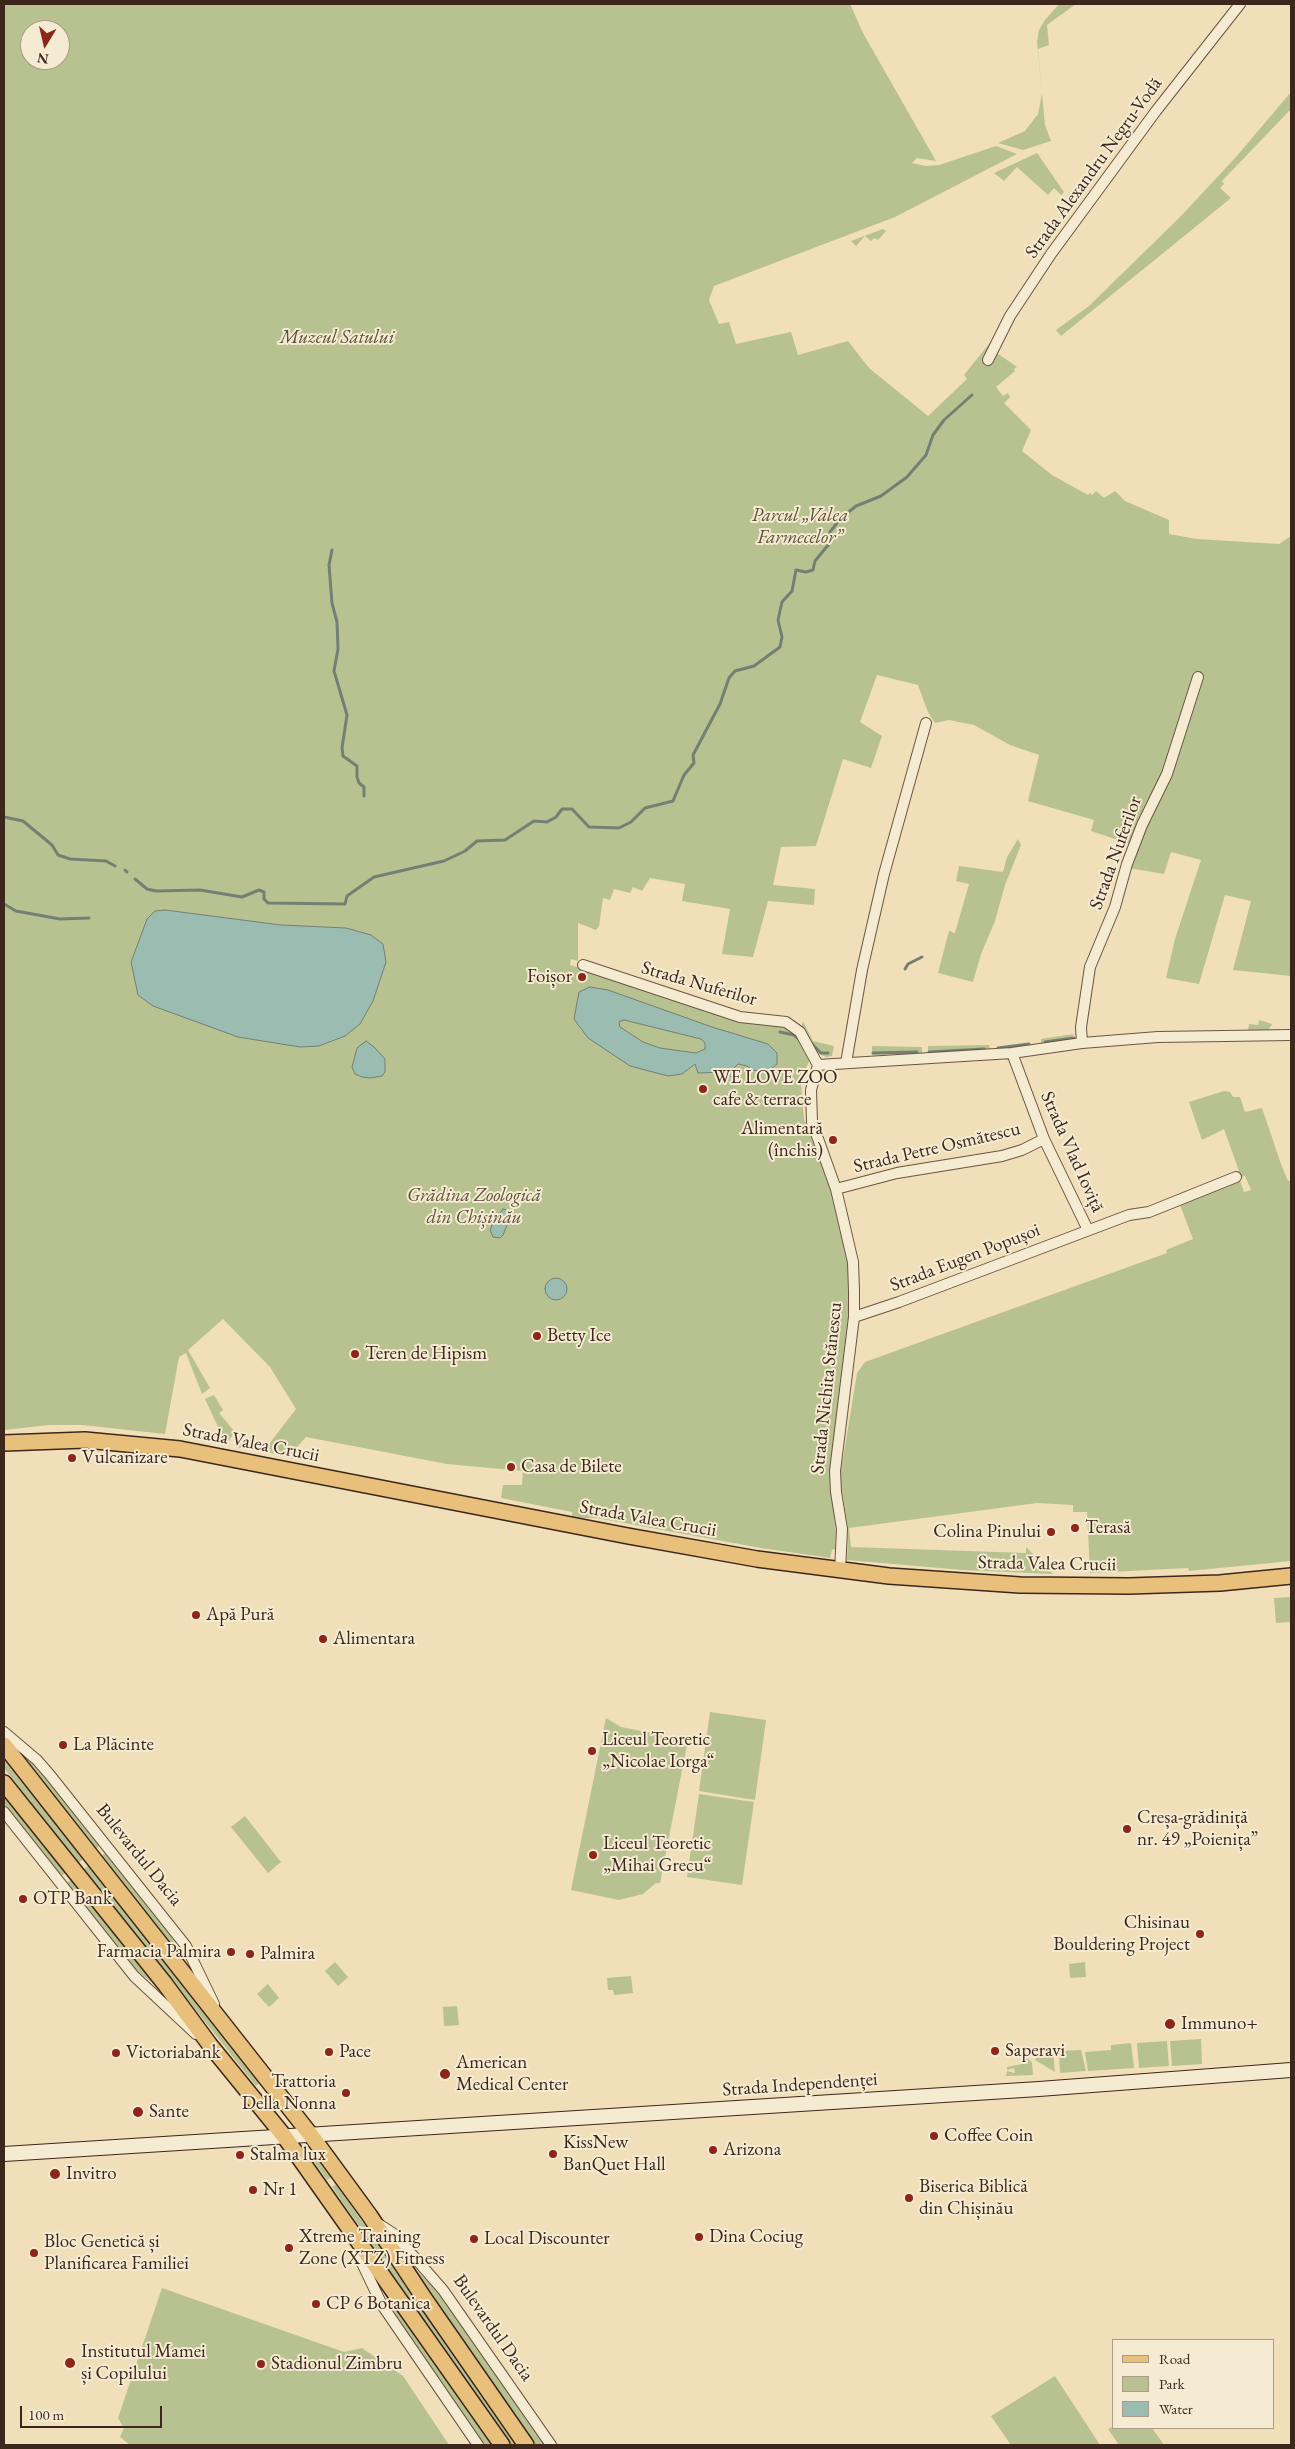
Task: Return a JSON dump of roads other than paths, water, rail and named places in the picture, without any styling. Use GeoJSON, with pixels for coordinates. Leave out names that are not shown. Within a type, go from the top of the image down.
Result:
{"type":"FeatureCollection","features":[{"type":"Feature","properties":{"kind":"main road","name":"Strada Valea Crucii"},"geometry":{"type":"LineString","coordinates":[[4,1443],[85,1440],[180,1449],[628,1536],[840,1571],[1020,1585],[1138,1586],[1220,1583],[1291,1576]]}},
{"type":"Feature","properties":{"kind":"main road","name":"Bulevardul Dacia"},"geometry":{"type":"LineString","coordinates":[[4,1745],[91,1858],[221,2018],[310,2134],[373,2220],[424,2298],[526,2445]]}},
{"type":"Feature","properties":{"kind":"main road"},"geometry":{"type":"LineString","coordinates":[[4,1783],[284,2136],[502,2445]]}},
{"type":"Feature","properties":{"kind":"main road","name":"Strada Independenței"},"geometry":{"type":"LineString","coordinates":[[4,2154],[1048,2088],[1291,2070]]}},
{"type":"Feature","properties":{"kind":"street","name":"Strada Alexandru Negru-Vodă"},"geometry":{"type":"LineString","coordinates":[[988,360],[1010,316],[1051,254],[1156,110],[1240,4]]}},
{"type":"Feature","properties":{"kind":"street","name":"Strada Nuferilor"},"geometry":{"type":"LineString","coordinates":[[1082,1043],[1081,1027],[1090,967],[1115,907],[1127,864],[1142,825],[1167,774],[1198,677]]}},
{"type":"Feature","properties":{"kind":"street"},"geometry":{"type":"LineString","coordinates":[[846,1062],[860,980],[884,874],[926,723]]}},
{"type":"Feature","properties":{"kind":"street","name":"Strada Nuferilor"},"geometry":{"type":"LineString","coordinates":[[583,965],[740,1017],[786,1022],[800,1032],[818,1065]]}},
{"type":"Feature","properties":{"kind":"street"},"geometry":{"type":"LineString","coordinates":[[818,1065],[1012,1053],[1082,1043],[1176,1036],[1291,1035]]}},
{"type":"Feature","properties":{"kind":"street","name":"Strada Vlad Ioviță"},"geometry":{"type":"LineString","coordinates":[[1012,1053],[1044,1138],[1088,1230],[1129,1215],[1149,1212],[1236,1177]]}},
{"type":"Feature","properties":{"kind":"street","name":"Strada Nichita Stănescu"},"geometry":{"type":"LineString","coordinates":[[818,1065],[811,1090],[812,1122],[836,1189],[853,1262],[854,1317],[835,1471],[836,1492],[842,1529],[840,1571]]}},
{"type":"Feature","properties":{"kind":"street","name":"Strada Petre Osmătescu"},"geometry":{"type":"LineString","coordinates":[[836,1189],[897,1173],[1002,1156],[1022,1150],[1044,1138]]}},
{"type":"Feature","properties":{"kind":"street","name":"Strada Eugen Popușoi"},"geometry":{"type":"LineString","coordinates":[[854,1317],[1088,1230]]}},
{"type":"Feature","properties":{"kind":"street","name":"Bulevardul Dacia"},"geometry":{"type":"LineString","coordinates":[[4,1732],[37,1760],[186,1946],[221,2018]]}},
{"type":"Feature","properties":{"kind":"street"},"geometry":{"type":"LineString","coordinates":[[4,1812],[134,1976],[210,2045]]}},
{"type":"Feature","properties":{"kind":"street","name":"Bulevardul Dacia"},"geometry":{"type":"LineString","coordinates":[[373,2220],[394,2234],[443,2290],[551,2445]]}},
{"type":"Feature","properties":{"kind":"street"},"geometry":{"type":"LineString","coordinates":[[359,2241],[361,2260],[382,2305],[478,2445]]}},
{"type":"Feature","properties":{"kind":"water"},"geometry":{"type":"Polygon","coordinates":[[[165,910],[281,925],[346,928],[371,935],[383,944],[386,962],[373,1001],[360,1024],[345,1036],[319,1046],[300,1047],[238,1037],[153,1006],[138,995],[131,962],[147,919],[155,911],[165,910]]]}},
{"type":"Feature","properties":{"kind":"water"},"geometry":{"type":"Polygon","coordinates":[[[590,987],[608,990],[712,1027],[768,1044],[777,1053],[777,1064],[772,1068],[761,1071],[752,1070],[747,1066],[738,1064],[734,1068],[732,1078],[726,1072],[698,1073],[695,1064],[682,1074],[668,1076],[630,1066],[588,1038],[574,1019],[579,992],[590,987]],[[624,1020],[619,1022],[620,1027],[643,1042],[660,1048],[696,1053],[705,1049],[705,1043],[701,1039],[624,1020]]]}},
{"type":"Feature","properties":{"kind":"water"},"geometry":{"type":"Polygon","coordinates":[[[366,1041],[385,1059],[385,1072],[382,1076],[370,1078],[355,1074],[352,1067],[357,1048],[366,1041]]]}},
{"type":"Feature","properties":{"kind":"water"},"geometry":{"type":"Polygon","coordinates":[[[503,1209],[509,1211],[510,1218],[503,1235],[500,1238],[493,1237],[490,1230],[495,1219],[503,1209]]]}},
{"type":"Feature","properties":{"kind":"water"},"geometry":{"type":"Polygon","coordinates":[[[556,1278],[564,1281],[567,1289],[564,1297],[556,1300],[548,1297],[545,1289],[548,1281],[556,1278]]]}},
{"type":"Feature","properties":{"kind":"waterway"},"geometry":{"type":"LineString","coordinates":[[135,879],[147,889],[156,891],[200,890],[242,897],[259,890],[264,892],[264,899],[268,903],[345,904],[347,896],[374,877],[444,861],[465,851],[477,841],[505,840],[534,821],[547,822],[556,817],[562,809],[572,809],[589,827],[619,828],[631,822],[645,808],[673,801],[684,775],[694,763],[693,755],[720,704],[729,678],[735,671],[754,666],[780,647],[782,637],[778,620],[782,602],[792,591],[796,570],[806,572],[813,570],[815,561],[829,544],[830,532],[840,519],[856,506],[881,496],[907,477],[926,455],[933,435],[944,420],[972,395]]}},
{"type":"Feature","properties":{"kind":"waterway"},"geometry":{"type":"LineString","coordinates":[[332,550],[329,565],[332,603],[337,622],[338,649],[334,671],[347,715],[342,748],[343,756],[357,766],[357,777],[359,783],[364,787],[364,796]]}},
{"type":"Feature","properties":{"kind":"waterway"},"geometry":{"type":"LineString","coordinates":[[4,817],[23,821],[52,845],[58,855],[70,859],[106,861],[115,866]]}},
{"type":"Feature","properties":{"kind":"waterway"},"geometry":{"type":"LineString","coordinates":[[4,904],[16,911],[60,919],[89,918]]}},
{"type":"Feature","properties":{"kind":"waterway"},"geometry":{"type":"LineString","coordinates":[[905,969],[908,964],[922,957]]}},
{"type":"Feature","properties":{"kind":"waterway"},"geometry":{"type":"LineString","coordinates":[[780,1032],[794,1035],[800,1040]]}},
{"type":"Feature","properties":{"kind":"waterway"},"geometry":{"type":"LineString","coordinates":[[1045,1042],[1074,1038]]}},
{"type":"Feature","properties":{"kind":"waterway"},"geometry":{"type":"LineString","coordinates":[[812,1044],[821,1053],[828,1053]]}},
{"type":"Feature","properties":{"kind":"waterway"},"geometry":{"type":"LineString","coordinates":[[998,1048],[1029,1044]]}},
{"type":"Feature","properties":{"kind":"waterway"},"geometry":{"type":"LineString","coordinates":[[929,1052],[984,1049]]}},
{"type":"Feature","properties":{"kind":"waterway"},"geometry":{"type":"LineString","coordinates":[[873,1053],[917,1052]]}},
{"type":"Feature","properties":{"kind":"place","name":"Foișor"},"geometry":{"type":"Point","coordinates":[582,977]}},
{"type":"Feature","properties":{"kind":"place","name":"WE LOVE ZOO cafe & terrace"},"geometry":{"type":"Point","coordinates":[703,1089]}},
{"type":"Feature","properties":{"kind":"place","name":"Alimentară (închis)"},"geometry":{"type":"Point","coordinates":[833,1140]}},
{"type":"Feature","properties":{"kind":"place","name":"Betty Ice"},"geometry":{"type":"Point","coordinates":[537,1336]}},
{"type":"Feature","properties":{"kind":"place","name":"Teren de Hipism"},"geometry":{"type":"Point","coordinates":[355,1354]}},
{"type":"Feature","properties":{"kind":"place","name":"Vulcanizare"},"geometry":{"type":"Point","coordinates":[72,1458]}},
{"type":"Feature","properties":{"kind":"place","name":"Casa de Bilete"},"geometry":{"type":"Point","coordinates":[511,1467]}},
{"type":"Feature","properties":{"kind":"place","name":"Terasă"},"geometry":{"type":"Point","coordinates":[1075,1528]}},
{"type":"Feature","properties":{"kind":"place","name":"Colina Pinului"},"geometry":{"type":"Point","coordinates":[1051,1532]}},
{"type":"Feature","properties":{"kind":"place","name":"Apă Pură"},"geometry":{"type":"Point","coordinates":[196,1615]}},
{"type":"Feature","properties":{"kind":"place","name":"Alimentara"},"geometry":{"type":"Point","coordinates":[323,1639]}},
{"type":"Feature","properties":{"kind":"place","name":"La Plăcinte"},"geometry":{"type":"Point","coordinates":[63,1745]}},
{"type":"Feature","properties":{"kind":"place","name":"Liceul Teoretic „Nicolae Iorga“"},"geometry":{"type":"Point","coordinates":[592,1751]}},
{"type":"Feature","properties":{"kind":"place","name":"Creșa-grădiniță nr. 49 „Poienița”"},"geometry":{"type":"Point","coordinates":[1127,1829]}},
{"type":"Feature","properties":{"kind":"place","name":"Liceul Teoretic „Mihai Grecu“"},"geometry":{"type":"Point","coordinates":[593,1855]}},
{"type":"Feature","properties":{"kind":"place","name":"OTP Bank"},"geometry":{"type":"Point","coordinates":[23,1899]}},
{"type":"Feature","properties":{"kind":"place","name":"Chisinau Bouldering Project"},"geometry":{"type":"Point","coordinates":[1200,1934]}},
{"type":"Feature","properties":{"kind":"place","name":"Farmacia Palmira"},"geometry":{"type":"Point","coordinates":[231,1952]}},
{"type":"Feature","properties":{"kind":"place","name":"Palmira"},"geometry":{"type":"Point","coordinates":[250,1954]}},
{"type":"Feature","properties":{"kind":"place","name":"Immuno+"},"geometry":{"type":"Point","coordinates":[1170,2024]}},
{"type":"Feature","properties":{"kind":"place","name":"Saperavi"},"geometry":{"type":"Point","coordinates":[995,2051]}},
{"type":"Feature","properties":{"kind":"place","name":"Pace"},"geometry":{"type":"Point","coordinates":[329,2052]}},
{"type":"Feature","properties":{"kind":"place","name":"Victoriabank"},"geometry":{"type":"Point","coordinates":[116,2053]}},
{"type":"Feature","properties":{"kind":"place","name":"American Medical Center"},"geometry":{"type":"Point","coordinates":[445,2074]}},
{"type":"Feature","properties":{"kind":"place","name":"Trattoria Della Nonna"},"geometry":{"type":"Point","coordinates":[346,2093]}},
{"type":"Feature","properties":{"kind":"place","name":"Sante"},"geometry":{"type":"Point","coordinates":[138,2112]}},
{"type":"Feature","properties":{"kind":"place","name":"Coffee Coin"},"geometry":{"type":"Point","coordinates":[934,2136]}},
{"type":"Feature","properties":{"kind":"place","name":"Arizona"},"geometry":{"type":"Point","coordinates":[713,2150]}},
{"type":"Feature","properties":{"kind":"place","name":"KissNew BanQuet Hall"},"geometry":{"type":"Point","coordinates":[553,2154]}},
{"type":"Feature","properties":{"kind":"place","name":"Stalma lux"},"geometry":{"type":"Point","coordinates":[240,2155]}},
{"type":"Feature","properties":{"kind":"place","name":"Invitro"},"geometry":{"type":"Point","coordinates":[55,2174]}},
{"type":"Feature","properties":{"kind":"place","name":"Nr 1"},"geometry":{"type":"Point","coordinates":[253,2190]}},
{"type":"Feature","properties":{"kind":"place","name":"Biserica Biblică din Chișinău"},"geometry":{"type":"Point","coordinates":[909,2198]}},
{"type":"Feature","properties":{"kind":"place","name":"Dina Cociug"},"geometry":{"type":"Point","coordinates":[699,2237]}},
{"type":"Feature","properties":{"kind":"place","name":"Local Discounter"},"geometry":{"type":"Point","coordinates":[474,2239]}},
{"type":"Feature","properties":{"kind":"place","name":"Xtreme Training Zone (XTZ) Fitness"},"geometry":{"type":"Point","coordinates":[289,2248]}},
{"type":"Feature","properties":{"kind":"place","name":"Bloc Genetică și Planificarea Familiei"},"geometry":{"type":"Point","coordinates":[34,2253]}},
{"type":"Feature","properties":{"kind":"place","name":"CP 6 Botanica"},"geometry":{"type":"Point","coordinates":[316,2304]}},
{"type":"Feature","properties":{"kind":"place","name":"Institutul Mamei și Copilului"},"geometry":{"type":"Point","coordinates":[70,2363]}},
{"type":"Feature","properties":{"kind":"place","name":"Stadionul Zimbru"},"geometry":{"type":"Point","coordinates":[261,2364]}},
{"type":"Feature","properties":{"kind":"park label","name":"Muzeul Satului"},"geometry":{"type":"Point","coordinates":[337,338]}},
{"type":"Feature","properties":{"kind":"park label","name":"Parcul „Valea Farmecelor”"},"geometry":{"type":"Point","coordinates":[800,527]}},
{"type":"Feature","properties":{"kind":"park label","name":"Grădina Zoologică din Chișinău"},"geometry":{"type":"Point","coordinates":[474,1207]}}]}
